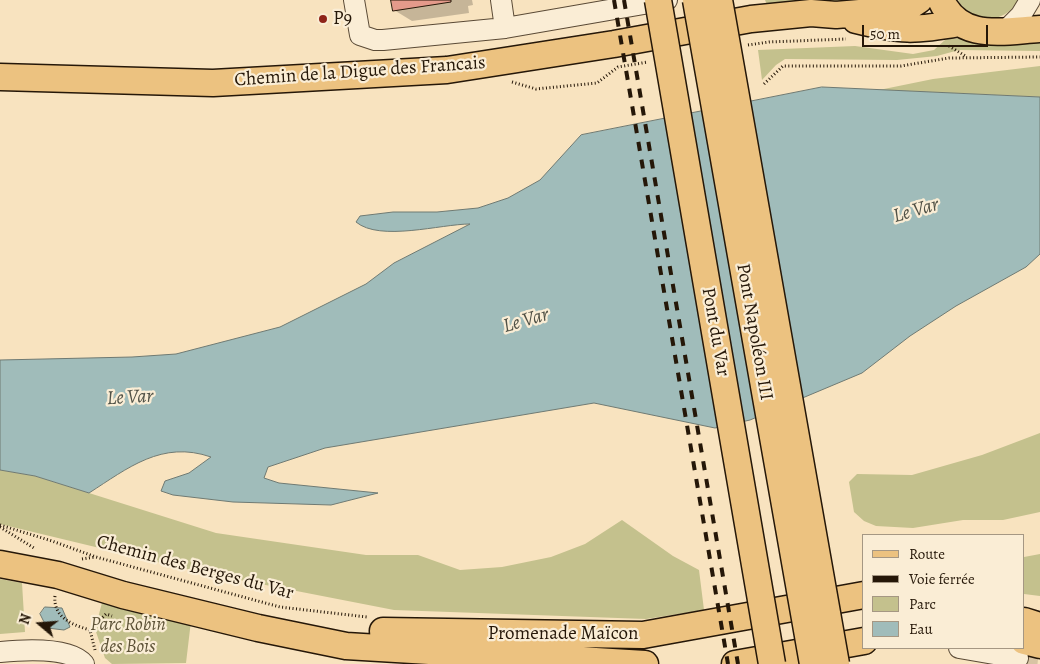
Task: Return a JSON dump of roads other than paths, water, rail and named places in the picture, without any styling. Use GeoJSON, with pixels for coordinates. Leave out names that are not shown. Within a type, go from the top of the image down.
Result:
{"type":"FeatureCollection","features":[{"type":"Feature","properties":{"kind":"main road","name":"Pont du Var"},"geometry":{"type":"LineString","coordinates":[[658,0],[772,664]]}},
{"type":"Feature","properties":{"kind":"main road","name":"Pont Napoléon III"},"geometry":{"type":"LineString","coordinates":[[696,0],[814,664]]}},
{"type":"Feature","properties":{"kind":"main road","name":"Pont Napoléon III"},"geometry":{"type":"LineString","coordinates":[[719,0],[836,664]]}},
{"type":"Feature","properties":{"kind":"main road","name":"Chemin de la Digue des Francais"},"geometry":{"type":"LineString","coordinates":[[836,15],[894,10],[910,6],[919,0]]}},
{"type":"Feature","properties":{"kind":"main road"},"geometry":{"type":"LineString","coordinates":[[942,0],[950,14],[959,23],[977,31],[994,33],[1040,29]]}},
{"type":"Feature","properties":{"kind":"main road","name":"Chemin de la Digue des Francais"},"geometry":{"type":"LineString","coordinates":[[0,77],[213,83],[446,70],[614,44],[751,19],[811,13],[836,15],[898,30],[916,30],[959,23]]}},
{"type":"Feature","properties":{"kind":"main road","name":"Promenade Maïcon"},"geometry":{"type":"LineString","coordinates":[[3,563],[58,575],[124,595],[258,628],[346,646],[645,664]]}},
{"type":"Feature","properties":{"kind":"main road","name":"Promenade Maïcon"},"geometry":{"type":"LineString","coordinates":[[258,628],[623,636],[665,632],[862,595]]}},
{"type":"Feature","properties":{"kind":"main road"},"geometry":{"type":"LineString","coordinates":[[1025,621],[1040,626]]}},
{"type":"Feature","properties":{"kind":"main road"},"geometry":{"type":"LineString","coordinates":[[735,664],[862,641]]}},
{"type":"Feature","properties":{"kind":"street"},"geometry":{"type":"LineString","coordinates":[[354,0],[360,35],[375,40],[505,28],[668,0]]}},
{"type":"Feature","properties":{"kind":"street"},"geometry":{"type":"LineString","coordinates":[[501,0],[505,28]]}},
{"type":"Feature","properties":{"kind":"street"},"geometry":{"type":"LineString","coordinates":[[1005,31],[1021,15],[1030,0]]}},
{"type":"Feature","properties":{"kind":"street"},"geometry":{"type":"LineString","coordinates":[[1025,611],[1040,614]]}},
{"type":"Feature","properties":{"kind":"street"},"geometry":{"type":"LineString","coordinates":[[0,652],[42,650],[90,660]]}},
{"type":"Feature","properties":{"kind":"street"},"geometry":{"type":"LineString","coordinates":[[42,650],[60,664]]}},
{"type":"Feature","properties":{"kind":"water","name":"Le Var"},"geometry":{"type":"Polygon","coordinates":[[[822,87],[1040,97],[1040,254],[1026,267],[956,306],[910,336],[862,373],[750,420],[715,428],[594,403],[325,448],[268,467],[264,478],[279,483],[378,493],[331,505],[233,502],[173,495],[161,491],[165,481],[189,473],[211,457],[193,453],[161,454],[146,459],[89,493],[35,476],[0,470],[0,360],[176,354],[280,327],[366,284],[394,263],[470,224],[380,231],[367,228],[356,222],[360,216],[393,212],[437,212],[478,208],[508,198],[540,180],[581,135],[822,87]]]}},
{"type":"Feature","properties":{"kind":"water"},"geometry":{"type":"Polygon","coordinates":[[[45,607],[62,608],[70,627],[64,630],[47,628],[40,614],[45,607]]]}},
{"type":"Feature","properties":{"kind":"tunnel"},"geometry":{"type":"LineString","coordinates":[[1018,658],[1040,660]]}},
{"type":"Feature","properties":{"kind":"railway"},"geometry":{"type":"LineString","coordinates":[[614,0],[728,664]]}},
{"type":"Feature","properties":{"kind":"railway"},"geometry":{"type":"LineString","coordinates":[[624,0],[738,664]]}},
{"type":"Feature","properties":{"kind":"place","name":"P9"},"geometry":{"type":"Point","coordinates":[323,19]}},
{"type":"Feature","properties":{"kind":"park label","name":"Parc Robin des Bois"},"geometry":{"type":"Point","coordinates":[128,636]}}]}
